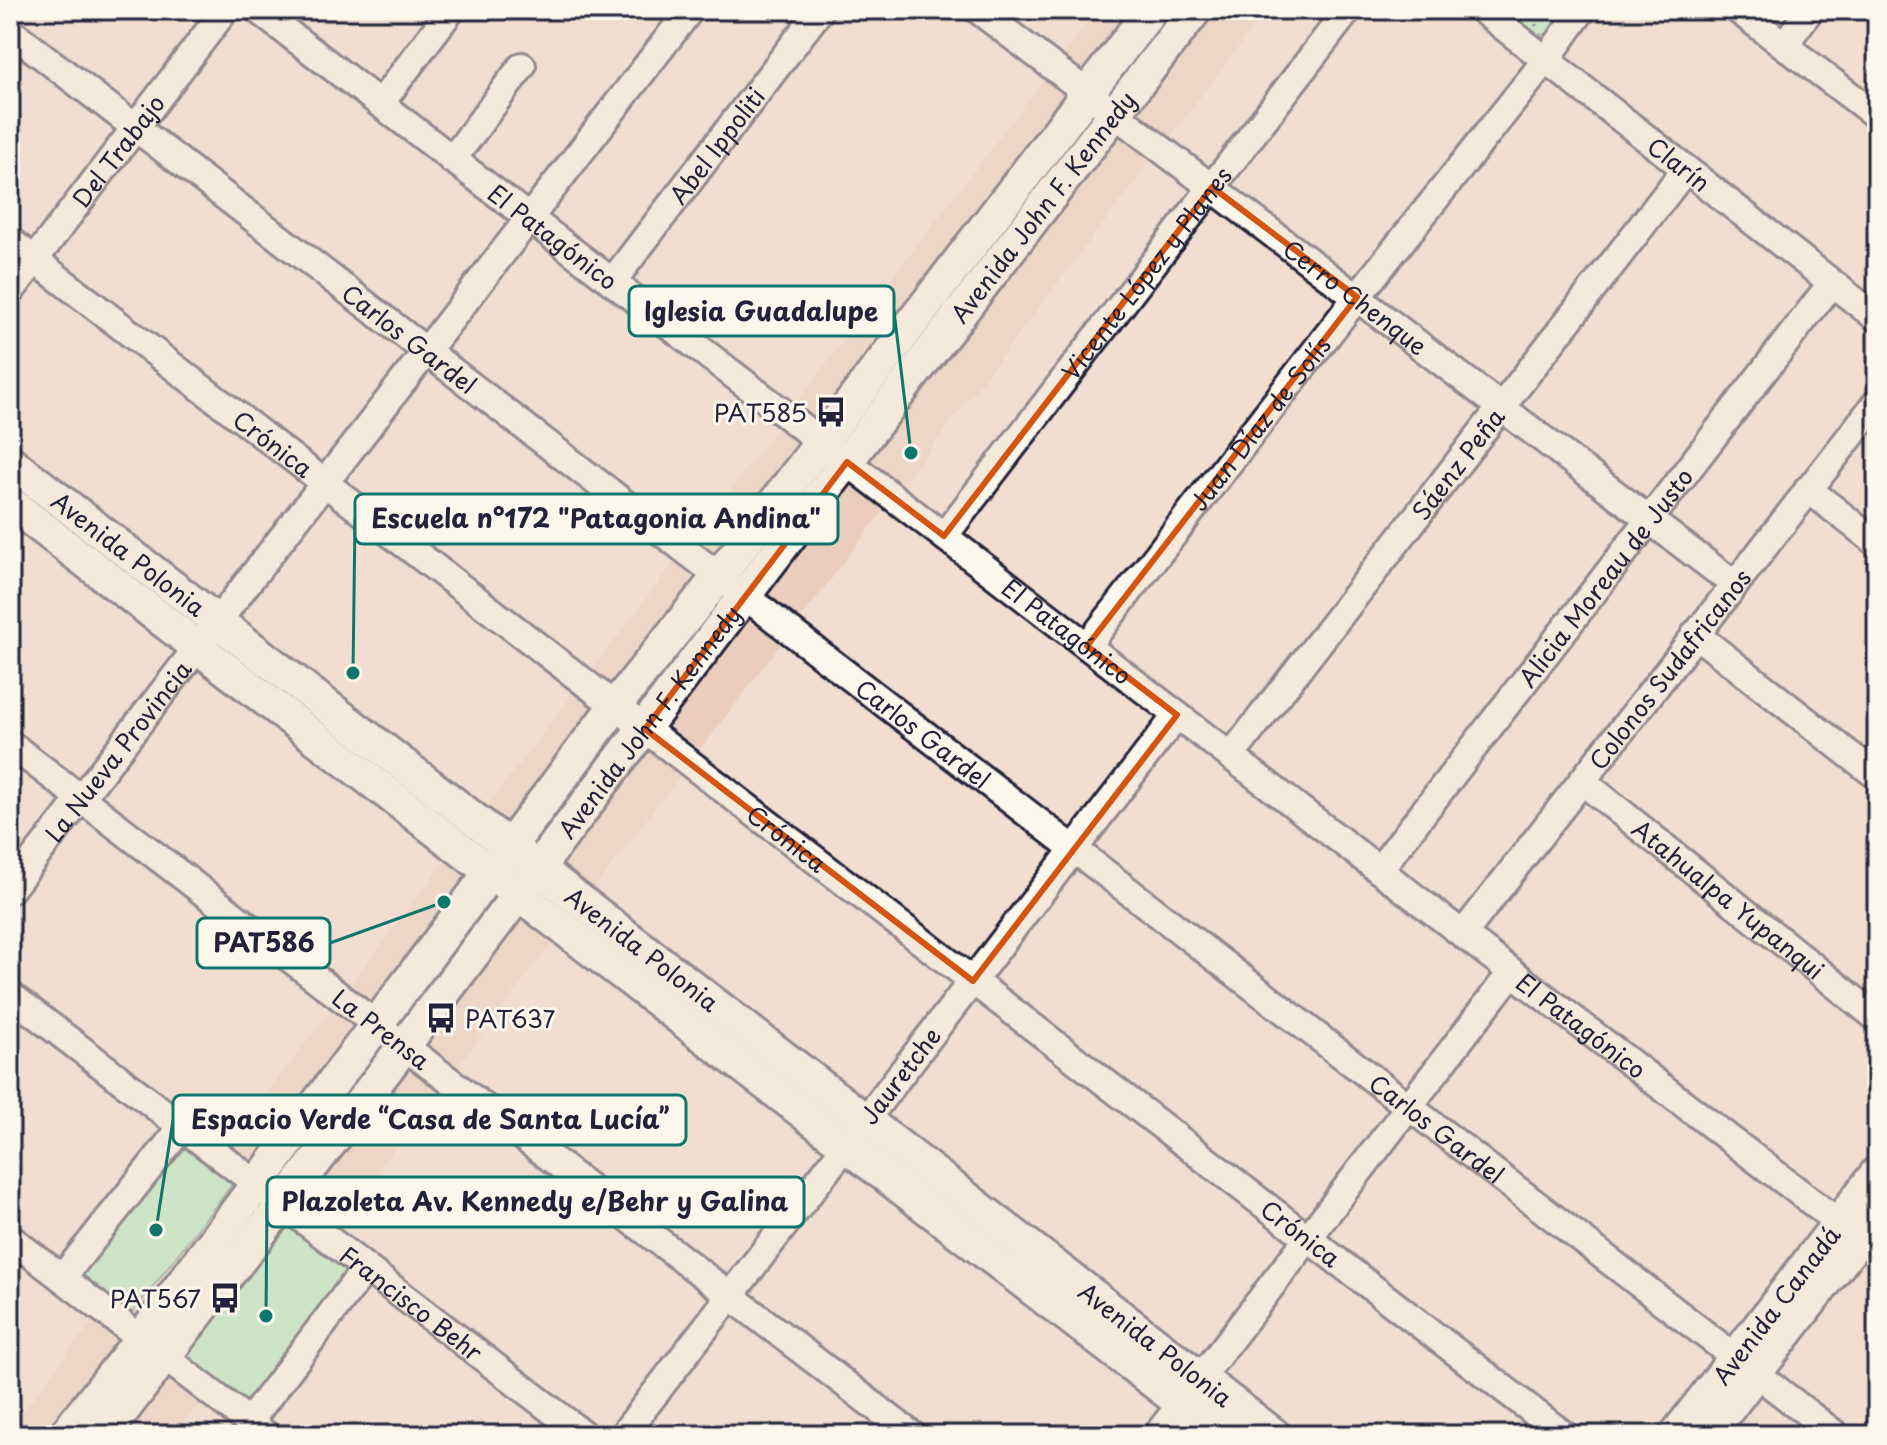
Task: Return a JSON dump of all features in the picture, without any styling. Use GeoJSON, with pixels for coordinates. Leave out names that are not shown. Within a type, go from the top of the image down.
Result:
{"type":"FeatureCollection","features":[{"type":"Feature","properties":{"kind":"main road","name":"Avenida John F. Kennedy"},"geometry":{"type":"LineString","coordinates":[[269,1194],[375,1023],[1151,10]]}},
{"type":"Feature","properties":{"kind":"main road","name":"Avenida John F. Kennedy"},"geometry":{"type":"LineString","coordinates":[[65,1435],[152,1348],[269,1194],[404,1046],[536,867],[1195,10]]}},
{"type":"Feature","properties":{"kind":"main road","name":"Avenida Polonia"},"geometry":{"type":"LineString","coordinates":[[10,462],[866,1120],[1191,1390],[1223,1435]]}},
{"type":"Feature","properties":{"kind":"main road","name":"Avenida Polonia"},"geometry":{"type":"LineString","coordinates":[[10,503],[846,1146],[1191,1390],[1274,1435]]}},
{"type":"Feature","properties":{"kind":"main road","name":"Avenida Canadá"},"geometry":{"type":"LineString","coordinates":[[1676,1435],[1745,1365],[1863,1232],[1877,1173]]}},
{"type":"Feature","properties":{"kind":"main road","name":"Avenida John F. Kennedy"},"geometry":{"type":"LineString","coordinates":[[104,1435],[152,1348]]}},
{"type":"Feature","properties":{"kind":"main road","name":"Avenida Canadá"},"geometry":{"type":"LineString","coordinates":[[1708,1435],[1745,1365]]}},
{"type":"Feature","properties":{"kind":"street","name":"Del Trabajo"},"geometry":{"type":"LineString","coordinates":[[10,292],[225,10]]}},
{"type":"Feature","properties":{"kind":"street","name":"El Patagónico"},"geometry":{"type":"LineString","coordinates":[[258,10],[1512,972],[1863,1232]]}},
{"type":"Feature","properties":{"kind":"street"},"geometry":{"type":"LineString","coordinates":[[380,104],[451,10]]}},
{"type":"Feature","properties":{"kind":"street"},"geometry":{"type":"LineString","coordinates":[[216,621],[690,10]]}},
{"type":"Feature","properties":{"kind":"street","name":"Abel Ippoliti"},"geometry":{"type":"LineString","coordinates":[[612,282],[820,10]]}},
{"type":"Feature","properties":{"kind":"street","name":"Cerro Chenque"},"geometry":{"type":"LineString","coordinates":[[978,10],[1734,584]]}},
{"type":"Feature","properties":{"kind":"street","name":"Vicente López y Planes"},"geometry":{"type":"LineString","coordinates":[[944,536],[1348,10]]}},
{"type":"Feature","properties":{"kind":"street","name":"Clarín"},"geometry":{"type":"LineString","coordinates":[[1482,10],[1877,318]]}},
{"type":"Feature","properties":{"kind":"street","name":"Juan Díaz de Solís"},"geometry":{"type":"LineString","coordinates":[[1087,646],[1582,10]]}},
{"type":"Feature","properties":{"kind":"street"},"geometry":{"type":"LineString","coordinates":[[1738,10],[1877,116]]}},
{"type":"Feature","properties":{"kind":"street"},"geometry":{"type":"LineString","coordinates":[[1784,45],[1810,10]]}},
{"type":"Feature","properties":{"kind":"street","name":"Carlos Gardel"},"geometry":{"type":"LineString","coordinates":[[10,31],[1836,1435]]}},
{"type":"Feature","properties":{"kind":"street"},"geometry":{"type":"LineString","coordinates":[[452,160],[522,66]]}},
{"type":"Feature","properties":{"kind":"street","name":"Sáenz Peña"},"geometry":{"type":"LineString","coordinates":[[1231,756],[1685,170]]}},
{"type":"Feature","properties":{"kind":"street","name":"Crónica"},"geometry":{"type":"LineString","coordinates":[[10,241],[1564,1435]]}},
{"type":"Feature","properties":{"kind":"street","name":"Alicia Moreau de Justo"},"geometry":{"type":"LineString","coordinates":[[1379,870],[1831,284]]}},
{"type":"Feature","properties":{"kind":"street","name":"Colonos Sudafricanos"},"geometry":{"type":"LineString","coordinates":[[1463,934],[1877,402]]}},
{"type":"Feature","properties":{"kind":"street"},"geometry":{"type":"LineString","coordinates":[[1808,489],[1877,543]]}},
{"type":"Feature","properties":{"kind":"street","name":"La Nueva Provincia"},"geometry":{"type":"LineString","coordinates":[[10,890],[216,621]]}},
{"type":"Feature","properties":{"kind":"street"},"geometry":{"type":"LineString","coordinates":[[1695,634],[1877,776]]}},
{"type":"Feature","properties":{"kind":"street","name":"Jauretche"},"geometry":{"type":"LineString","coordinates":[[623,1435],[1177,715]]}},
{"type":"Feature","properties":{"kind":"street","name":"La Prensa"},"geometry":{"type":"LineString","coordinates":[[10,744],[912,1435]]}},
{"type":"Feature","properties":{"kind":"street","name":"Atahualpa Yupanqui"},"geometry":{"type":"LineString","coordinates":[[1582,781],[1877,1018]]}},
{"type":"Feature","properties":{"kind":"street"},"geometry":{"type":"LineString","coordinates":[[1157,1435],[1512,972]]}},
{"type":"Feature","properties":{"kind":"street","name":"Francisco Behr"},"geometry":{"type":"LineString","coordinates":[[10,995],[584,1435]]}},
{"type":"Feature","properties":{"kind":"street"},"geometry":{"type":"LineString","coordinates":[[62,1278],[182,1127]]}},
{"type":"Feature","properties":{"kind":"street"},"geometry":{"type":"LineString","coordinates":[[10,1238],[258,1429],[366,1268]]}},
{"type":"Feature","properties":{"kind":"highlighted area"},"geometry":{"type":"Polygon","coordinates":[[[1212,187],[1357,297],[1087,646],[1177,715],[973,981],[645,729],[847,462],[944,536],[1212,187]]]}},
{"type":"Feature","properties":{"kind":"shaded area"},"geometry":{"type":"Polygon","coordinates":[[[1097,10],[1267,10],[175,1435],[10,1435],[10,1429],[1097,10]]]}},
{"type":"Feature","properties":{"kind":"green space"},"geometry":{"type":"Polygon","coordinates":[[[1499,10],[1569,10],[1552,34],[1532,35],[1499,10]]]}},
{"type":"Feature","properties":{"kind":"green space"},"geometry":{"type":"Polygon","coordinates":[[[182,1143],[234,1182],[129,1317],[78,1278],[182,1143]]]}},
{"type":"Feature","properties":{"kind":"green space"},"geometry":{"type":"Polygon","coordinates":[[[285,1224],[350,1273],[247,1407],[182,1358],[285,1224]]]}},
{"type":"Feature","properties":{"kind":"place","name":"PAT585"},"geometry":{"type":"Point","coordinates":[831,412]}},
{"type":"Feature","properties":{"kind":"place","name":"Iglesia Guadalupe"},"geometry":{"type":"Point","coordinates":[911,453]}},
{"type":"Feature","properties":{"kind":"place","name":"Escuela n°172 \"Patagonia Andina\""},"geometry":{"type":"Point","coordinates":[353,673]}},
{"type":"Feature","properties":{"kind":"place","name":"PAT586"},"geometry":{"type":"Point","coordinates":[444,902]}},
{"type":"Feature","properties":{"kind":"place","name":"PAT637"},"geometry":{"type":"Point","coordinates":[441,1018]}},
{"type":"Feature","properties":{"kind":"place","name":"Espacio Verde “Casa de Santa Lucía”"},"geometry":{"type":"Point","coordinates":[156,1230]}},
{"type":"Feature","properties":{"kind":"place","name":"PAT567"},"geometry":{"type":"Point","coordinates":[225,1298]}},
{"type":"Feature","properties":{"kind":"place","name":"Plazoleta Av. Kennedy e/Behr y Galina"},"geometry":{"type":"Point","coordinates":[266,1316]}}]}
